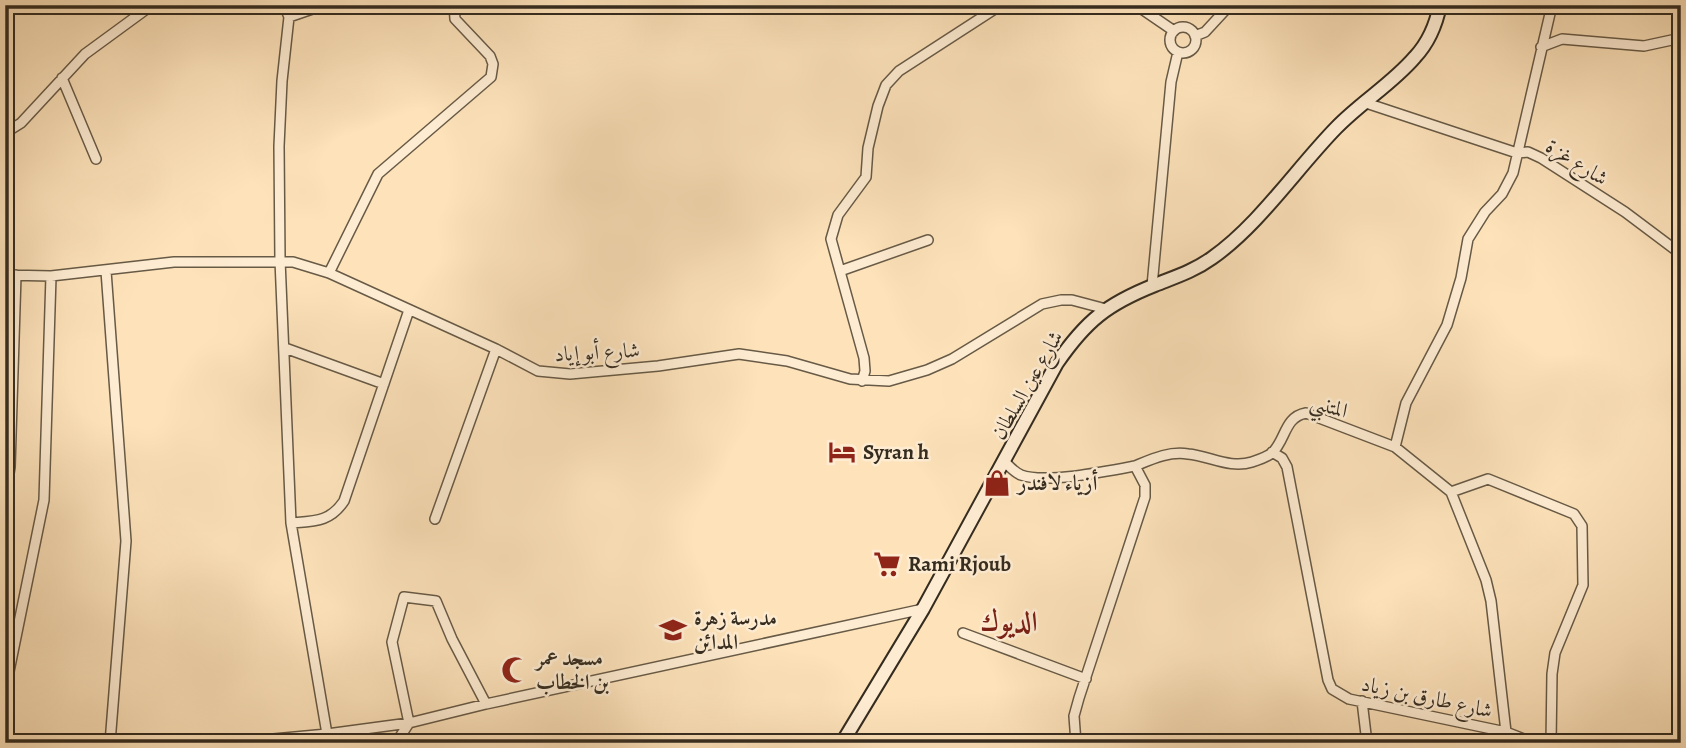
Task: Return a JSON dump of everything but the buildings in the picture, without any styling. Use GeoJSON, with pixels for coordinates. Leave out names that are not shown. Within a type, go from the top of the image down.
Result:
{"type":"FeatureCollection","features":[{"type":"Feature","properties":{"kind":"main road","name":"شارع عين السلطان"},"geometry":{"type":"LineString","coordinates":[[842,743],[923,609],[1057,363],[1088,323],[1106,309],[1152,286],[1195,270],[1246,228],[1363,102],[1417,56],[1437,23],[1440,5]]}},
{"type":"Feature","properties":{"kind":"street"},"geometry":{"type":"LineString","coordinates":[[5,133],[21,122],[85,54],[152,5]]}},
{"type":"Feature","properties":{"kind":"street"},"geometry":{"type":"LineString","coordinates":[[284,5],[289,17],[279,146],[280,261],[291,523],[327,734]]}},
{"type":"Feature","properties":{"kind":"street"},"geometry":{"type":"LineString","coordinates":[[289,17],[324,5]]}},
{"type":"Feature","properties":{"kind":"street"},"geometry":{"type":"LineString","coordinates":[[329,273],[378,174],[491,77],[493,64],[490,56],[455,19],[454,5]]}},
{"type":"Feature","properties":{"kind":"street"},"geometry":{"type":"LineString","coordinates":[[862,382],[864,358],[831,239],[838,215],[866,177],[868,148],[878,106],[886,85],[900,71],[1001,5]]}},
{"type":"Feature","properties":{"kind":"street"},"geometry":{"type":"LineString","coordinates":[[1136,5],[1174,30],[1186,27],[1195,36]]}},
{"type":"Feature","properties":{"kind":"street"},"geometry":{"type":"LineString","coordinates":[[1195,36],[1205,32],[1230,5]]}},
{"type":"Feature","properties":{"kind":"street"},"geometry":{"type":"LineString","coordinates":[[1550,743],[1555,653],[1583,585],[1581,522],[1574,514],[1488,479],[1451,492],[1395,447],[1406,403],[1447,325],[1461,278],[1468,239],[1485,212],[1502,194],[1513,173],[1552,5]]}},
{"type":"Feature","properties":{"kind":"street"},"geometry":{"type":"LineString","coordinates":[[1174,30],[1170,42],[1178,52]]}},
{"type":"Feature","properties":{"kind":"street"},"geometry":{"type":"LineString","coordinates":[[1178,52],[1193,48],[1195,36]]}},
{"type":"Feature","properties":{"kind":"street"},"geometry":{"type":"LineString","coordinates":[[1541,47],[1562,39],[1644,46],[1681,38]]}},
{"type":"Feature","properties":{"kind":"street"},"geometry":{"type":"LineString","coordinates":[[1152,286],[1171,82],[1178,52]]}},
{"type":"Feature","properties":{"kind":"street"},"geometry":{"type":"LineString","coordinates":[[62,78],[96,159]]}},
{"type":"Feature","properties":{"kind":"street","name":"شارع غزة"},"geometry":{"type":"LineString","coordinates":[[1363,102],[1517,153],[1528,152],[1541,158],[1625,212],[1681,254]]}},
{"type":"Feature","properties":{"kind":"street"},"geometry":{"type":"LineString","coordinates":[[840,271],[928,240]]}},
{"type":"Feature","properties":{"kind":"street","name":"شارع أبو إياد"},"geometry":{"type":"LineString","coordinates":[[5,275],[51,276],[174,262],[280,261],[329,273],[538,371],[554,373],[626,370],[738,354],[787,361],[862,382],[889,381],[939,365],[1042,304],[1072,300],[1106,309]]}},
{"type":"Feature","properties":{"kind":"street"},"geometry":{"type":"LineString","coordinates":[[106,271],[125,533],[110,743]]}},
{"type":"Feature","properties":{"kind":"street"},"geometry":{"type":"LineString","coordinates":[[5,499],[16,275]]}},
{"type":"Feature","properties":{"kind":"street"},"geometry":{"type":"LineString","coordinates":[[5,691],[44,500],[51,276]]}},
{"type":"Feature","properties":{"kind":"street"},"geometry":{"type":"LineString","coordinates":[[291,523],[324,519],[336,512],[344,501],[409,310]]}},
{"type":"Feature","properties":{"kind":"street"},"geometry":{"type":"LineString","coordinates":[[285,348],[384,384]]}},
{"type":"Feature","properties":{"kind":"street"},"geometry":{"type":"LineString","coordinates":[[436,519],[496,349]]}},
{"type":"Feature","properties":{"kind":"street","name":"المتنبي"},"geometry":{"type":"LineString","coordinates":[[1272,452],[1288,424],[1296,415],[1306,413],[1395,447]]}},
{"type":"Feature","properties":{"kind":"street"},"geometry":{"type":"LineString","coordinates":[[1004,461],[1017,473],[1038,477],[1096,473],[1135,466],[1156,457],[1179,453],[1241,464],[1272,452]]}},
{"type":"Feature","properties":{"kind":"street","name":"شارع طارق بن زياد"},"geometry":{"type":"LineString","coordinates":[[1272,452],[1282,458],[1287,467],[1328,680],[1332,689],[1341,695],[1362,701],[1506,732],[1489,591],[1451,492]]}},
{"type":"Feature","properties":{"kind":"street"},"geometry":{"type":"LineString","coordinates":[[1076,743],[1074,716],[1145,497],[1145,485],[1135,466]]}},
{"type":"Feature","properties":{"kind":"street"},"geometry":{"type":"LineString","coordinates":[[396,743],[409,723],[392,642],[404,597],[436,601],[452,639],[486,704]]}},
{"type":"Feature","properties":{"kind":"street"},"geometry":{"type":"LineString","coordinates":[[231,743],[409,723],[923,609]]}},
{"type":"Feature","properties":{"kind":"street"},"geometry":{"type":"LineString","coordinates":[[963,633],[1086,679]]}},
{"type":"Feature","properties":{"kind":"street"},"geometry":{"type":"LineString","coordinates":[[1362,701],[1367,743]]}},
{"type":"Feature","properties":{"kind":"street"},"geometry":{"type":"LineString","coordinates":[[1506,732],[1534,743]]}},
{"type":"Feature","properties":{"kind":"place","name":"Syran h"},"geometry":{"type":"Point","coordinates":[842,452]}},
{"type":"Feature","properties":{"kind":"place","name":"أزياء لافندر"},"geometry":{"type":"Point","coordinates":[997,483]}},
{"type":"Feature","properties":{"kind":"place","name":"Rami Rjoub"},"geometry":{"type":"Point","coordinates":[887,564]}},
{"type":"Feature","properties":{"kind":"place","name":"مدرسة زهرة المدائن"},"geometry":{"type":"Point","coordinates":[673,630]}},
{"type":"Feature","properties":{"kind":"place","name":"مسجد عمر بن الخطاب"},"geometry":{"type":"Point","coordinates":[515,670]}},
{"type":"Feature","properties":{"kind":"district","name":"الديوك"},"geometry":{"type":"Point","coordinates":[1009,622]}}]}
